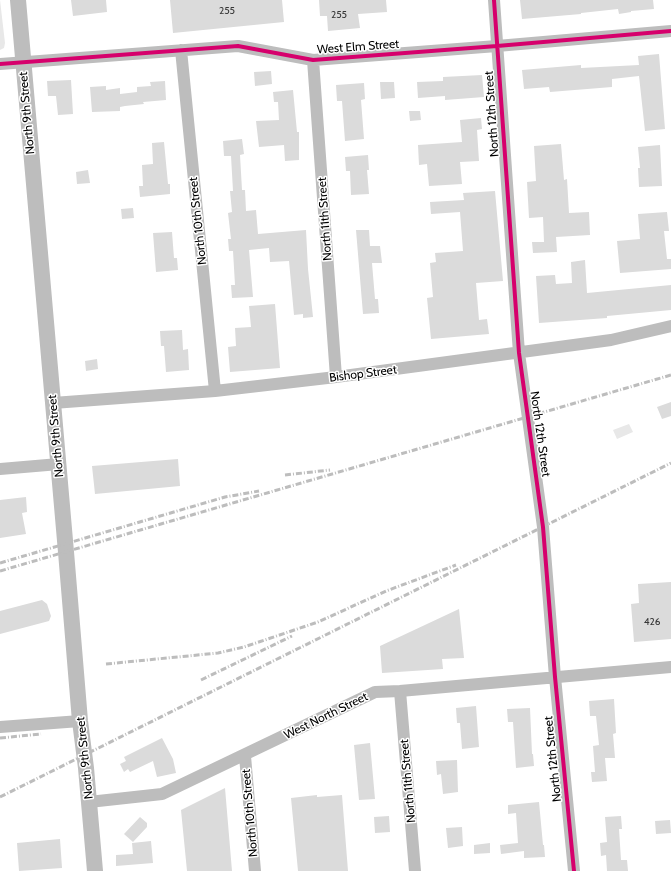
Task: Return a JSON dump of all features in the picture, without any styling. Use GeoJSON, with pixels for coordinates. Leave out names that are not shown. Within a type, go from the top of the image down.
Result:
{"type":"FeatureCollection","features":[{"type":"Feature","properties":{"kind":"main road","name":"North 9th Street"},"geometry":{"type":"LineString","coordinates":[[18,0],[22,62],[54,403],[80,721],[90,802],[95,871]]}},
{"type":"Feature","properties":{"kind":"street","name":"North 12th Street"},"geometry":{"type":"LineString","coordinates":[[494,0],[519,353],[543,527],[555,677],[574,871]]}},
{"type":"Feature","properties":{"kind":"street","name":"West Elm Street"},"geometry":{"type":"LineString","coordinates":[[0,64],[238,46],[313,60],[671,31]]}},
{"type":"Feature","properties":{"kind":"street","name":"North 10th Street"},"geometry":{"type":"LineString","coordinates":[[181,50],[215,391]]}},
{"type":"Feature","properties":{"kind":"street","name":"North 11th Street"},"geometry":{"type":"LineString","coordinates":[[313,60],[336,377]]}},
{"type":"Feature","properties":{"kind":"street","name":"Bishop Street"},"geometry":{"type":"LineString","coordinates":[[54,403],[215,391],[336,377],[610,340],[671,326]]}},
{"type":"Feature","properties":{"kind":"street"},"geometry":{"type":"LineString","coordinates":[[0,469],[59,464]]}},
{"type":"Feature","properties":{"kind":"street","name":"West North Street"},"geometry":{"type":"LineString","coordinates":[[90,802],[162,794],[245,756],[375,692],[671,667]]}},
{"type":"Feature","properties":{"kind":"street","name":"North 11th Street"},"geometry":{"type":"LineString","coordinates":[[400,691],[415,871]]}},
{"type":"Feature","properties":{"kind":"street"},"geometry":{"type":"LineString","coordinates":[[0,728],[80,721]]}},
{"type":"Feature","properties":{"kind":"street","name":"North 10th Street"},"geometry":{"type":"LineString","coordinates":[[245,756],[255,871]]}},
{"type":"Feature","properties":{"kind":"shaded area"},"geometry":{"type":"Polygon","coordinates":[[[0,0],[5,43],[4,48],[0,50],[0,0]]]}},
{"type":"Feature","properties":{"kind":"shaded area"},"geometry":{"type":"Polygon","coordinates":[[[629,424],[633,432],[617,439],[613,430],[629,424]]]}},
{"type":"Feature","properties":{"kind":"building"},"geometry":{"type":"Polygon","coordinates":[[[71,0],[106,0],[107,12],[73,16],[71,0]]]}},
{"type":"Feature","properties":{"kind":"building"},"geometry":{"type":"Polygon","coordinates":[[[170,0],[282,0],[284,22],[173,33],[170,0]]]}},
{"type":"Feature","properties":{"kind":"building"},"geometry":{"type":"Polygon","coordinates":[[[319,0],[386,0],[387,12],[358,14],[360,28],[328,31],[327,16],[320,16],[319,0]]]}},
{"type":"Feature","properties":{"kind":"building"},"geometry":{"type":"Polygon","coordinates":[[[520,0],[653,0],[654,9],[631,11],[619,14],[618,9],[522,19],[520,0]]]}},
{"type":"Feature","properties":{"kind":"building"},"geometry":{"type":"Polygon","coordinates":[[[659,54],[665,129],[645,131],[639,76],[612,79],[612,87],[550,92],[549,87],[524,89],[522,70],[581,65],[581,68],[639,65],[638,56],[659,54]]]}},
{"type":"Feature","properties":{"kind":"building"},"geometry":{"type":"Polygon","coordinates":[[[271,71],[272,84],[255,86],[254,72],[271,71]]]}},
{"type":"Feature","properties":{"kind":"building"},"geometry":{"type":"Polygon","coordinates":[[[482,75],[484,97],[445,100],[445,96],[418,98],[417,82],[443,81],[443,77],[482,75]]]}},
{"type":"Feature","properties":{"kind":"building"},"geometry":{"type":"Polygon","coordinates":[[[71,80],[73,114],[58,115],[56,96],[48,96],[47,81],[71,80]]]}},
{"type":"Feature","properties":{"kind":"building"},"geometry":{"type":"Polygon","coordinates":[[[165,81],[166,100],[143,102],[144,104],[120,107],[120,111],[92,112],[90,87],[106,86],[106,90],[120,88],[120,94],[137,92],[137,87],[151,86],[150,82],[165,81]]]}},
{"type":"Feature","properties":{"kind":"building"},"geometry":{"type":"Polygon","coordinates":[[[380,82],[394,82],[395,98],[381,99],[380,82]]]}},
{"type":"Feature","properties":{"kind":"building"},"geometry":{"type":"Polygon","coordinates":[[[364,83],[365,99],[361,100],[364,139],[345,141],[342,101],[337,101],[336,85],[364,83]]]}},
{"type":"Feature","properties":{"kind":"building"},"geometry":{"type":"Polygon","coordinates":[[[293,90],[297,132],[299,132],[299,160],[285,161],[284,145],[259,147],[256,121],[279,120],[278,102],[274,102],[273,92],[293,90]]]}},
{"type":"Feature","properties":{"kind":"building"},"geometry":{"type":"Polygon","coordinates":[[[409,111],[420,111],[421,120],[410,121],[409,111]]]}},
{"type":"Feature","properties":{"kind":"building"},"geometry":{"type":"Polygon","coordinates":[[[481,118],[482,129],[477,130],[479,161],[460,162],[462,184],[429,186],[427,164],[419,165],[418,145],[462,142],[460,120],[481,118]]]}},
{"type":"Feature","properties":{"kind":"building"},"geometry":{"type":"Polygon","coordinates":[[[242,139],[244,154],[240,155],[242,190],[245,190],[246,211],[256,210],[258,234],[306,230],[313,317],[303,318],[303,314],[294,315],[289,261],[270,262],[269,248],[249,250],[253,297],[232,298],[231,285],[235,285],[233,251],[229,251],[228,239],[231,239],[228,213],[232,212],[230,191],[233,191],[231,156],[224,156],[223,141],[242,139]]]}},
{"type":"Feature","properties":{"kind":"building"},"geometry":{"type":"Polygon","coordinates":[[[164,142],[170,194],[140,197],[139,186],[143,186],[142,165],[153,164],[152,143],[164,142]]]}},
{"type":"Feature","properties":{"kind":"building"},"geometry":{"type":"Polygon","coordinates":[[[561,144],[564,180],[567,179],[569,213],[589,212],[590,235],[556,237],[557,252],[533,253],[532,242],[544,242],[543,217],[529,218],[527,182],[536,181],[534,146],[561,144]]]}},
{"type":"Feature","properties":{"kind":"building"},"geometry":{"type":"Polygon","coordinates":[[[660,145],[662,186],[639,187],[638,168],[640,168],[638,147],[660,145]]]}},
{"type":"Feature","properties":{"kind":"building"},"geometry":{"type":"Polygon","coordinates":[[[368,155],[369,170],[367,170],[369,194],[351,195],[350,171],[346,171],[345,157],[368,155]]]}},
{"type":"Feature","properties":{"kind":"building"},"geometry":{"type":"Polygon","coordinates":[[[88,170],[90,183],[77,184],[76,172],[88,170]]]}},
{"type":"Feature","properties":{"kind":"building"},"geometry":{"type":"Polygon","coordinates":[[[495,191],[503,281],[476,283],[479,320],[487,319],[489,334],[431,339],[427,298],[433,297],[430,263],[436,262],[435,253],[463,251],[460,212],[431,214],[430,202],[464,200],[463,193],[495,191]]]}},
{"type":"Feature","properties":{"kind":"building"},"geometry":{"type":"Polygon","coordinates":[[[133,208],[134,218],[122,219],[121,209],[133,208]]]}},
{"type":"Feature","properties":{"kind":"building"},"geometry":{"type":"Polygon","coordinates":[[[667,212],[669,231],[664,231],[667,259],[671,259],[671,269],[620,273],[617,241],[640,239],[638,214],[667,212]]]}},
{"type":"Feature","properties":{"kind":"building"},"geometry":{"type":"Polygon","coordinates":[[[356,230],[369,230],[370,246],[380,246],[382,263],[372,263],[375,299],[378,299],[379,313],[363,314],[356,230]]]}},
{"type":"Feature","properties":{"kind":"building"},"geometry":{"type":"Polygon","coordinates":[[[172,232],[174,258],[177,258],[178,270],[156,272],[153,233],[172,232]]]}},
{"type":"Feature","properties":{"kind":"building"},"geometry":{"type":"Polygon","coordinates":[[[585,260],[587,293],[671,285],[671,310],[607,316],[607,318],[539,323],[536,276],[555,275],[556,284],[572,283],[571,262],[585,260]]]}},
{"type":"Feature","properties":{"kind":"building"},"geometry":{"type":"Polygon","coordinates":[[[275,304],[280,368],[230,372],[228,347],[236,346],[235,328],[251,327],[249,306],[275,304]]]}},
{"type":"Feature","properties":{"kind":"building"},"geometry":{"type":"Polygon","coordinates":[[[182,330],[183,350],[188,349],[189,370],[166,372],[164,346],[161,346],[160,331],[182,330]]]}},
{"type":"Feature","properties":{"kind":"building"},"geometry":{"type":"Polygon","coordinates":[[[97,359],[98,369],[86,371],[85,361],[97,359]]]}},
{"type":"Feature","properties":{"kind":"building"},"geometry":{"type":"Polygon","coordinates":[[[671,402],[671,416],[662,419],[657,407],[671,402]]]}},
{"type":"Feature","properties":{"kind":"building"},"geometry":{"type":"Polygon","coordinates":[[[178,459],[180,486],[95,494],[92,466],[178,459]]]}},
{"type":"Feature","properties":{"kind":"building"},"geometry":{"type":"Polygon","coordinates":[[[26,497],[27,512],[22,513],[26,534],[0,538],[0,500],[26,497]]]}},
{"type":"Feature","properties":{"kind":"building"},"geometry":{"type":"Polygon","coordinates":[[[671,582],[671,639],[634,642],[631,604],[639,603],[638,584],[671,582]]]}},
{"type":"Feature","properties":{"kind":"building"},"geometry":{"type":"Polygon","coordinates":[[[42,600],[47,604],[51,616],[49,621],[0,634],[0,611],[42,600]]]}},
{"type":"Feature","properties":{"kind":"building"},"geometry":{"type":"Polygon","coordinates":[[[459,609],[464,658],[442,659],[443,669],[382,673],[380,646],[459,609]]]}},
{"type":"Feature","properties":{"kind":"building"},"geometry":{"type":"Polygon","coordinates":[[[614,699],[616,733],[613,734],[615,758],[605,758],[607,781],[592,782],[591,772],[595,772],[593,746],[599,745],[596,716],[590,716],[589,701],[614,699]]]}},
{"type":"Feature","properties":{"kind":"building"},"geometry":{"type":"Polygon","coordinates":[[[476,706],[479,747],[462,749],[460,723],[457,723],[456,708],[476,706]]]}},
{"type":"Feature","properties":{"kind":"building"},"geometry":{"type":"Polygon","coordinates":[[[530,708],[534,766],[516,768],[513,722],[508,722],[507,709],[530,708]]]}},
{"type":"Feature","properties":{"kind":"building"},"geometry":{"type":"Polygon","coordinates":[[[162,738],[173,759],[176,773],[157,777],[153,761],[130,772],[128,769],[124,772],[120,764],[126,761],[124,757],[162,738]]]}},
{"type":"Feature","properties":{"kind":"building"},"geometry":{"type":"Polygon","coordinates":[[[370,743],[375,799],[359,800],[354,745],[370,743]]]}},
{"type":"Feature","properties":{"kind":"building"},"geometry":{"type":"Polygon","coordinates":[[[457,760],[458,792],[443,794],[441,774],[437,775],[436,761],[457,760]]]}},
{"type":"Feature","properties":{"kind":"building"},"geometry":{"type":"Polygon","coordinates":[[[225,788],[232,871],[187,871],[181,810],[225,788]]]}},
{"type":"Feature","properties":{"kind":"building"},"geometry":{"type":"Polygon","coordinates":[[[317,795],[317,797],[342,795],[348,871],[298,871],[291,798],[317,795]]]}},
{"type":"Feature","properties":{"kind":"building"},"geometry":{"type":"Polygon","coordinates":[[[539,802],[545,857],[524,858],[524,851],[501,854],[500,845],[518,843],[516,813],[508,814],[508,805],[539,802]]]}},
{"type":"Feature","properties":{"kind":"building"},"geometry":{"type":"Polygon","coordinates":[[[389,816],[390,832],[375,833],[374,817],[389,816]]]}},
{"type":"Feature","properties":{"kind":"building"},"geometry":{"type":"Polygon","coordinates":[[[621,816],[622,829],[619,829],[621,860],[627,860],[628,871],[607,871],[606,855],[601,856],[600,843],[607,842],[605,817],[621,816]]]}},
{"type":"Feature","properties":{"kind":"building"},"geometry":{"type":"Polygon","coordinates":[[[140,817],[147,823],[147,827],[133,842],[124,834],[140,817]]]}},
{"type":"Feature","properties":{"kind":"building"},"geometry":{"type":"Polygon","coordinates":[[[670,820],[671,833],[656,834],[655,821],[670,820]]]}},
{"type":"Feature","properties":{"kind":"building"},"geometry":{"type":"Polygon","coordinates":[[[462,827],[463,846],[448,848],[446,828],[462,827]]]}},
{"type":"Feature","properties":{"kind":"building"},"geometry":{"type":"Polygon","coordinates":[[[60,839],[62,868],[19,871],[17,843],[60,839]]]}},
{"type":"Feature","properties":{"kind":"building"},"geometry":{"type":"Polygon","coordinates":[[[151,841],[153,863],[116,866],[116,855],[133,854],[132,843],[151,841]]]}},
{"type":"Feature","properties":{"kind":"building"},"geometry":{"type":"Polygon","coordinates":[[[490,843],[490,853],[474,854],[474,845],[490,843]]]}},
{"type":"Feature","properties":{"kind":"railway"},"geometry":{"type":"LineString","coordinates":[[0,571],[671,375]]}},
{"type":"Feature","properties":{"kind":"railway"},"geometry":{"type":"LineString","coordinates":[[0,797],[671,463]]}},
{"type":"Feature","properties":{"kind":"railway"},"geometry":{"type":"LineString","coordinates":[[285,475],[330,470]]}},
{"type":"Feature","properties":{"kind":"railway"},"geometry":{"type":"LineString","coordinates":[[0,563],[225,497],[259,491]]}},
{"type":"Feature","properties":{"kind":"railway"},"geometry":{"type":"LineString","coordinates":[[106,664],[218,653],[244,647],[318,622],[386,591],[456,565]]}},
{"type":"Feature","properties":{"kind":"railway"},"geometry":{"type":"LineString","coordinates":[[201,680],[292,636]]}},
{"type":"Feature","properties":{"kind":"railway"},"geometry":{"type":"LineString","coordinates":[[0,738],[41,734]]}},
{"type":"Feature","properties":{"kind":"cycle path"},"geometry":{"type":"LineString","coordinates":[[494,0],[519,353],[543,527],[555,677],[574,871]]}},
{"type":"Feature","properties":{"kind":"cycle path"},"geometry":{"type":"LineString","coordinates":[[0,64],[238,46],[313,60],[671,31]]}}]}
